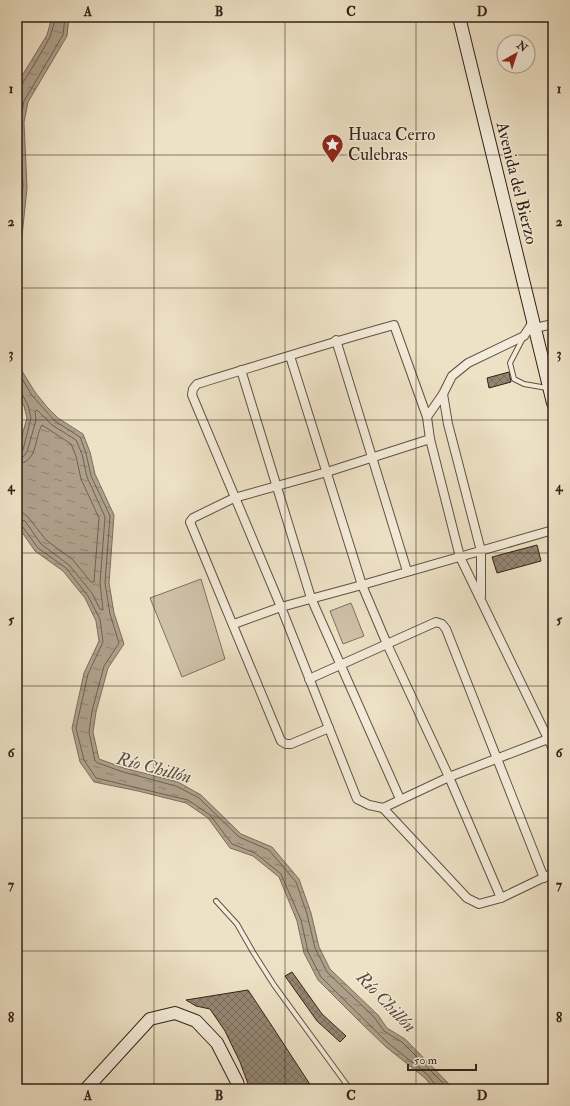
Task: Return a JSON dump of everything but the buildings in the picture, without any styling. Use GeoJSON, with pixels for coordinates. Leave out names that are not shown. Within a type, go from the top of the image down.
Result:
{"type":"FeatureCollection","features":[{"type":"Feature","properties":{"kind":"street","name":"Avenida del Bierzo"},"geometry":{"type":"LineString","coordinates":[[459,17],[553,403]]}},
{"type":"Feature","properties":{"kind":"street"},"geometry":{"type":"LineString","coordinates":[[427,417],[443,394],[452,376],[468,363],[524,336],[534,325],[553,324]]}},
{"type":"Feature","properties":{"kind":"street"},"geometry":{"type":"LineString","coordinates":[[553,749],[460,557],[430,439],[427,417],[394,325],[336,340],[290,356],[197,384],[193,389],[192,395],[281,607],[357,799],[369,805],[383,808],[467,898],[479,904],[501,898],[553,873]]}},
{"type":"Feature","properties":{"kind":"street"},"geometry":{"type":"LineString","coordinates":[[336,340],[407,571]]}},
{"type":"Feature","properties":{"kind":"street"},"geometry":{"type":"LineString","coordinates":[[290,356],[362,585],[387,644],[449,777],[501,898]]}},
{"type":"Feature","properties":{"kind":"street"},"geometry":{"type":"LineString","coordinates":[[241,370],[311,598],[400,799]]}},
{"type":"Feature","properties":{"kind":"street"},"geometry":{"type":"LineString","coordinates":[[443,394],[448,424],[481,551],[481,599]]}},
{"type":"Feature","properties":{"kind":"street"},"geometry":{"type":"LineString","coordinates":[[329,728],[291,744],[281,742],[234,624],[190,522],[193,518],[234,498],[327,472],[430,439]]}},
{"type":"Feature","properties":{"kind":"street"},"geometry":{"type":"LineString","coordinates":[[234,624],[311,598],[362,585],[553,530]]}},
{"type":"Feature","properties":{"kind":"street"},"geometry":{"type":"LineString","coordinates":[[309,678],[436,622],[442,624],[446,629],[544,878]]}},
{"type":"Feature","properties":{"kind":"street"},"geometry":{"type":"LineString","coordinates":[[383,808],[449,777],[548,739]]}},
{"type":"Feature","properties":{"kind":"street"},"geometry":{"type":"LineString","coordinates":[[86,1089],[150,1019],[175,1013],[196,1021],[217,1043],[237,1082],[239,1089]]}},
{"type":"Feature","properties":{"kind":"lane"},"geometry":{"type":"LineString","coordinates":[[524,336],[510,363],[514,379],[524,384],[549,388]]}},
{"type":"Feature","properties":{"kind":"lane"},"geometry":{"type":"LineString","coordinates":[[216,901],[237,924],[274,985],[350,1089]]}},
{"type":"Feature","properties":{"kind":"shaded area"},"geometry":{"type":"Polygon","coordinates":[[[201,579],[225,659],[182,677],[150,598],[201,579]]]}},
{"type":"Feature","properties":{"kind":"shaded area"},"geometry":{"type":"Polygon","coordinates":[[[351,603],[364,636],[343,644],[330,611],[351,603]]]}},
{"type":"Feature","properties":{"kind":"water"},"geometry":{"type":"Polygon","coordinates":[[[52,17],[69,17],[67,36],[28,102],[24,122],[27,188],[22,236],[17,246],[17,84],[47,35],[52,17]]]}},
{"type":"Feature","properties":{"kind":"water"},"geometry":{"type":"Polygon","coordinates":[[[17,363],[35,392],[47,407],[58,418],[83,434],[90,452],[95,474],[114,515],[109,583],[114,613],[124,644],[108,668],[96,712],[93,732],[99,759],[124,768],[178,782],[201,795],[241,834],[272,847],[299,879],[311,913],[319,947],[330,969],[378,1015],[387,1028],[405,1039],[454,1089],[434,1089],[425,1078],[386,1047],[318,980],[304,953],[297,921],[279,877],[253,856],[230,848],[208,818],[186,803],[94,782],[80,762],[72,728],[84,673],[99,641],[96,621],[85,598],[63,571],[35,551],[17,525],[17,460],[27,418],[24,406],[17,395],[17,363]]]}},
{"type":"Feature","properties":{"kind":"place","name":"Huaca Cerro Culebras"},"geometry":{"type":"Point","coordinates":[332,164]}},
{"type":"Feature","properties":{"kind":"water label","name":"Río Chillón"},"geometry":{"type":"Point","coordinates":[154,768]}},
{"type":"Feature","properties":{"kind":"water label","name":"Río Chillón"},"geometry":{"type":"Point","coordinates":[386,1002]}}]}
